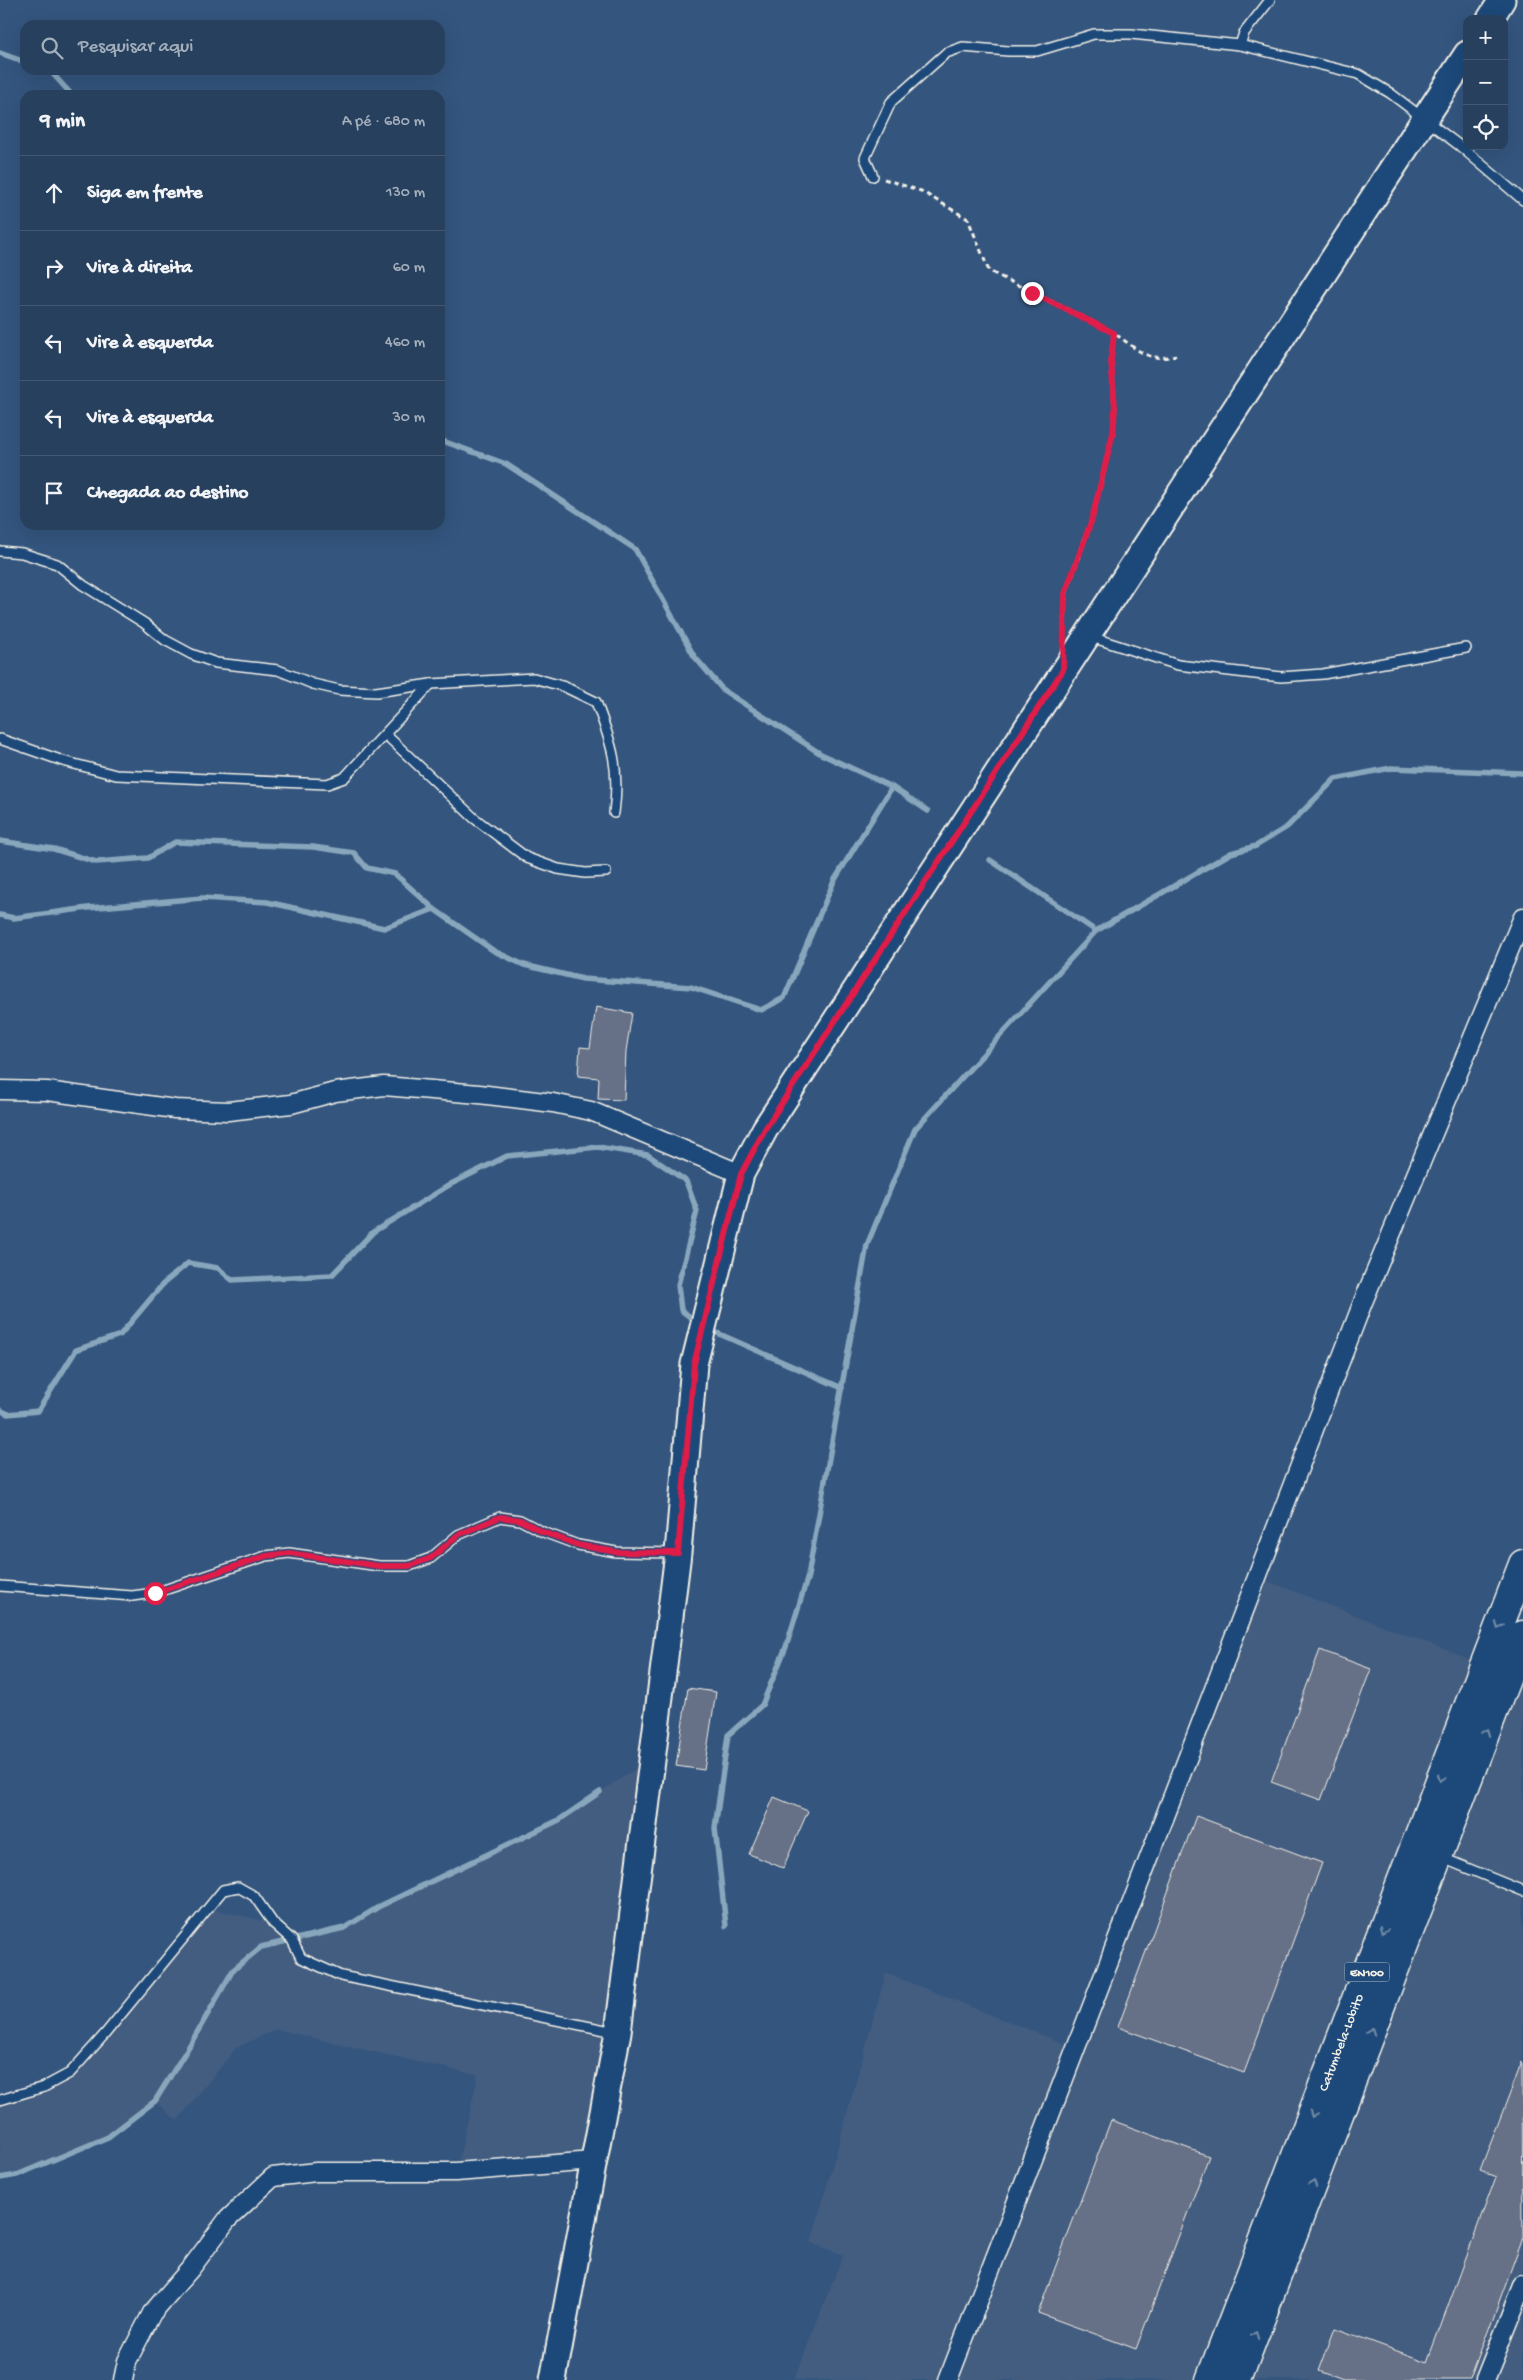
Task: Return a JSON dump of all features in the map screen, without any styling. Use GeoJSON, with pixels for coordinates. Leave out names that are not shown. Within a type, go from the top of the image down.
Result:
{"type":"FeatureCollection","features":[{"type":"Feature","properties":{"kind":"highway","name":"Catumbela-Lobito"},"geometry":{"type":"LineString","coordinates":[[1210,2380],[1523,1564]]}},
{"type":"Feature","properties":{"kind":"highway","name":"Catumbela-Lobito"},"geometry":{"type":"LineString","coordinates":[[1237,2380],[1523,1635]]}},
{"type":"Feature","properties":{"kind":"street"},"geometry":{"type":"LineString","coordinates":[[1493,15],[1502,0]]}},
{"type":"Feature","properties":{"kind":"street"},"geometry":{"type":"LineString","coordinates":[[553,2380],[618,2032],[678,1553],[694,1364],[741,1174],[765,1129],[1075,634],[1463,60]]}},
{"type":"Feature","properties":{"kind":"street"},"geometry":{"type":"LineString","coordinates":[[948,2380],[1363,1302],[1523,917]]}},
{"type":"Feature","properties":{"kind":"street"},"geometry":{"type":"LineString","coordinates":[[0,1090],[47,1091],[175,1109],[228,1111],[291,1104],[335,1092],[384,1086],[479,1094],[553,1103],[591,1111],[741,1174]]}},
{"type":"Feature","properties":{"kind":"street"},"geometry":{"type":"LineString","coordinates":[[123,2380],[127,2361],[152,2313],[191,2268],[226,2220],[273,2177],[316,2172],[456,2172],[593,2162]]}},
{"type":"Feature","properties":{"kind":"street"},"geometry":{"type":"LineString","coordinates":[[1485,2380],[1523,2285]]}},
{"type":"Feature","properties":{"kind":"lane"},"geometry":{"type":"LineString","coordinates":[[1240,45],[1244,33],[1270,0]]}},
{"type":"Feature","properties":{"kind":"lane"},"geometry":{"type":"LineString","coordinates":[[873,176],[864,158],[891,102],[946,53],[963,47],[1008,51],[1037,51],[1094,34],[1131,34],[1240,45],[1358,74],[1390,93],[1423,120],[1460,146],[1523,200]]}},
{"type":"Feature","properties":{"kind":"lane"},"geometry":{"type":"LineString","coordinates":[[0,551],[22,553],[57,564],[83,585],[144,623],[165,640],[191,654],[216,663],[278,670],[313,684],[339,690],[376,692],[431,684],[534,678],[565,687],[596,702],[609,735],[617,767],[614,813]]}},
{"type":"Feature","properties":{"kind":"lane"},"geometry":{"type":"LineString","coordinates":[[1075,634],[1178,665],[1281,677],[1323,674],[1466,648]]}},
{"type":"Feature","properties":{"kind":"lane"},"geometry":{"type":"LineString","coordinates":[[0,739],[63,761],[116,775],[327,784],[344,778],[431,684]]}},
{"type":"Feature","properties":{"kind":"lane"},"geometry":{"type":"LineString","coordinates":[[385,734],[474,818],[527,858],[558,869],[584,873],[606,872]]}},
{"type":"Feature","properties":{"kind":"lane"},"geometry":{"type":"LineString","coordinates":[[0,1586],[132,1596],[155,1593],[266,1556],[289,1553],[379,1566],[409,1566],[431,1558],[458,1535],[500,1517],[520,1520],[543,1532],[578,1545],[616,1552],[678,1553]]}},
{"type":"Feature","properties":{"kind":"lane"},"geometry":{"type":"LineString","coordinates":[[1438,1856],[1523,1890]]}},
{"type":"Feature","properties":{"kind":"lane"},"geometry":{"type":"LineString","coordinates":[[0,2100],[44,2087],[70,2073],[105,2034],[223,1890],[238,1887],[254,1896],[273,1923],[292,1940],[301,1958],[341,1976],[618,2032]]}},
{"type":"Feature","properties":{"kind":"path"},"geometry":{"type":"LineString","coordinates":[[873,176],[920,191],[968,218],[989,272],[1114,333],[1148,356],[1156,359],[1176,355]]}},
{"type":"Feature","properties":{"kind":"path"},"geometry":{"type":"LineString","coordinates":[[1075,634],[1065,594],[1092,519],[1113,433],[1115,408],[1111,360],[1114,333]]}},
{"type":"Feature","properties":{"kind":"shaded area"},"geometry":{"type":"Polygon","coordinates":[[[1257,1577],[1508,1674],[1523,1635],[1523,2380],[1498,2380],[1487,2376],[1485,2380],[794,2380],[843,2255],[811,2243],[886,1973],[1075,2048],[1257,1577]]]}},
{"type":"Feature","properties":{"kind":"shaded area"},"geometry":{"type":"Polygon","coordinates":[[[642,1764],[593,2161],[456,2172],[478,2075],[277,2029],[236,2048],[177,2121],[155,2101],[108,2137],[17,2175],[0,2178],[0,2100],[70,2073],[209,1908],[273,1923],[292,1940],[344,1928],[380,1906],[559,1820],[642,1764]]]}},
{"type":"Feature","properties":{"kind":"building"},"geometry":{"type":"Polygon","coordinates":[[[596,1007],[632,1013],[626,1051],[624,1100],[598,1099],[599,1078],[578,1076],[580,1047],[590,1048],[596,1007]]]}},
{"type":"Feature","properties":{"kind":"building"},"geometry":{"type":"Polygon","coordinates":[[[1320,1650],[1371,1669],[1321,1800],[1271,1782],[1320,1650]]]}},
{"type":"Feature","properties":{"kind":"building"},"geometry":{"type":"Polygon","coordinates":[[[688,1688],[716,1692],[704,1770],[676,1766],[688,1688]]]}},
{"type":"Feature","properties":{"kind":"building"},"geometry":{"type":"Polygon","coordinates":[[[774,1797],[808,1811],[783,1868],[749,1854],[774,1797]]]}},
{"type":"Feature","properties":{"kind":"building"},"geometry":{"type":"Polygon","coordinates":[[[1196,1816],[1322,1863],[1244,2073],[1118,2027],[1196,1816]]]}},
{"type":"Feature","properties":{"kind":"building"},"geometry":{"type":"Polygon","coordinates":[[[1522,2061],[1523,2237],[1470,2380],[1343,2380],[1319,2371],[1335,2328],[1427,2362],[1496,2177],[1480,2171],[1522,2061]]]}},
{"type":"Feature","properties":{"kind":"building"},"geometry":{"type":"Polygon","coordinates":[[[1111,2120],[1209,2156],[1136,2349],[1038,2313],[1111,2120]]]}},
{"type":"Feature","properties":{"kind":"waterway"},"geometry":{"type":"LineString","coordinates":[[0,53],[20,60]]}},
{"type":"Feature","properties":{"kind":"waterway"},"geometry":{"type":"LineString","coordinates":[[54,75],[67,90]]}},
{"type":"Feature","properties":{"kind":"waterway"},"geometry":{"type":"LineString","coordinates":[[445,442],[506,464],[635,549],[694,656],[723,690],[821,754],[892,787],[928,811]]}},
{"type":"Feature","properties":{"kind":"waterway"},"geometry":{"type":"LineString","coordinates":[[726,1926],[715,1828],[728,1735],[762,1705],[786,1647],[808,1576],[867,1245],[915,1129],[1096,931],[1231,853],[1256,846],[1287,827],[1335,779],[1391,768],[1523,773]]}},
{"type":"Feature","properties":{"kind":"waterway"},"geometry":{"type":"LineString","coordinates":[[0,841],[54,849],[96,862],[148,858],[175,842],[313,847],[354,853],[367,868],[395,874],[434,909],[494,951],[524,965],[583,979],[691,987],[761,1010],[784,998],[834,881],[892,787]]}},
{"type":"Feature","properties":{"kind":"waterway"},"geometry":{"type":"LineString","coordinates":[[990,860],[1096,931]]}},
{"type":"Feature","properties":{"kind":"waterway"},"geometry":{"type":"LineString","coordinates":[[0,915],[14,918],[88,908],[202,898],[267,902],[384,928],[434,909]]}},
{"type":"Feature","properties":{"kind":"waterway"},"geometry":{"type":"LineString","coordinates":[[0,1410],[8,1414],[38,1411],[76,1350],[120,1335],[163,1284],[188,1263],[218,1268],[232,1280],[332,1275],[373,1232],[451,1184],[507,1156],[598,1147],[648,1155],[686,1181],[697,1211],[678,1285],[681,1310],[698,1323]]}},
{"type":"Feature","properties":{"kind":"waterway"},"geometry":{"type":"LineString","coordinates":[[708,1329],[842,1388]]}},
{"type":"Feature","properties":{"kind":"waterway"},"geometry":{"type":"LineString","coordinates":[[0,2178],[17,2175],[108,2137],[155,2101],[233,1970],[261,1947],[344,1928],[380,1906],[559,1820],[600,1792]]}},
{"type":"Feature","properties":{"kind":"route"},"geometry":{"type":"LineString","coordinates":[[155,1593],[266,1556],[289,1553],[379,1566],[409,1566],[431,1558],[458,1535],[500,1517],[520,1520],[543,1532],[578,1545],[616,1552],[678,1553],[694,1364],[741,1174],[765,1129],[1063,670],[1065,594],[1092,519],[1113,433],[1115,408],[1111,360],[1114,333],[1032,293]]}}]}
